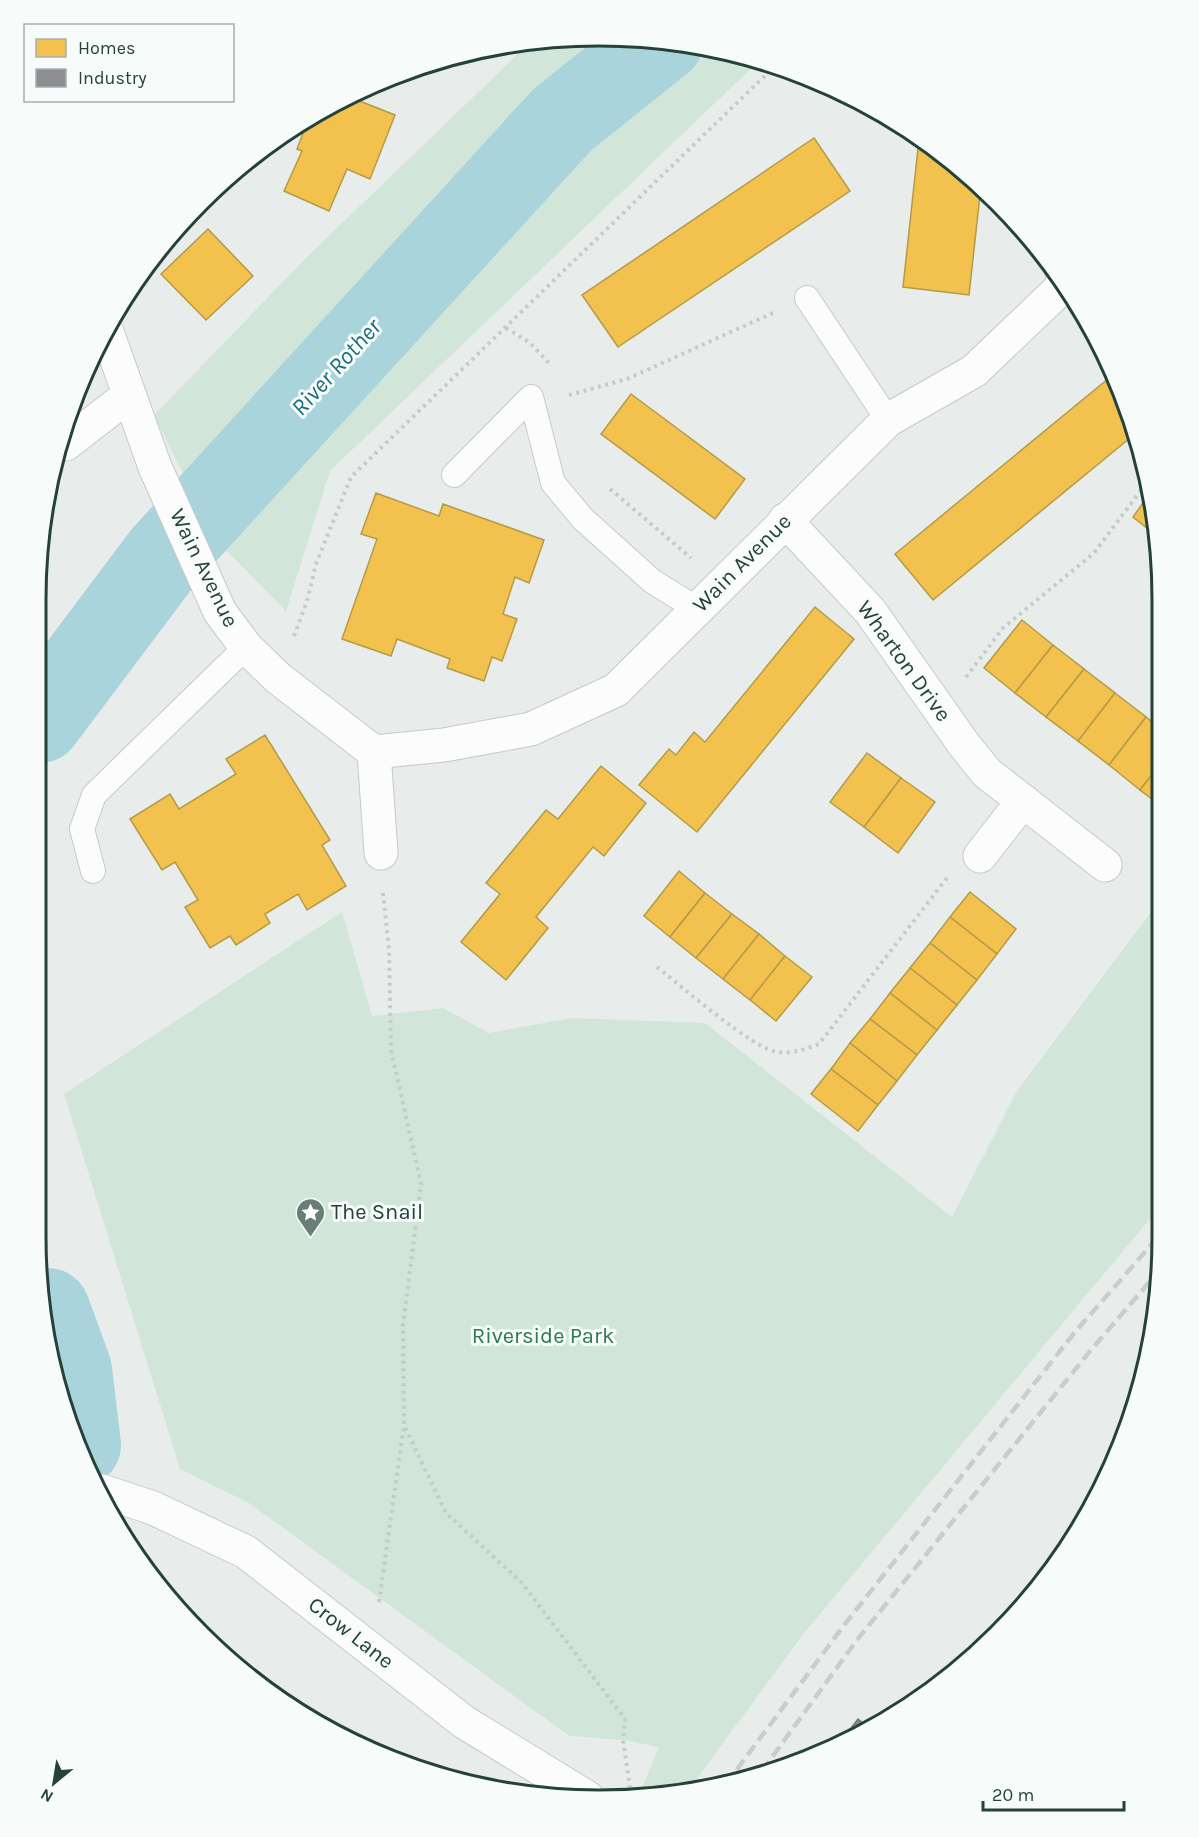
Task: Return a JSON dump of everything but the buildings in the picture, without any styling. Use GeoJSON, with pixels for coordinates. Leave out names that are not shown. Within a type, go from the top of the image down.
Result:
{"type":"FeatureCollection","features":[{"type":"Feature","properties":{"kind":"street","name":"Wain Avenue"},"geometry":{"type":"LineString","coordinates":[[111,342],[155,467],[220,612],[246,647],[278,678],[374,752],[444,745],[531,729],[616,690],[888,420],[974,371],[1059,292]]}},
{"type":"Feature","properties":{"kind":"street"},"geometry":{"type":"LineString","coordinates":[[70,441],[129,395]]}},
{"type":"Feature","properties":{"kind":"street","name":"Wharton Drive"},"geometry":{"type":"LineString","coordinates":[[786,520],[870,611],[965,746],[987,773],[1105,865]]}},
{"type":"Feature","properties":{"kind":"street"},"geometry":{"type":"LineString","coordinates":[[374,752],[381,853]]}},
{"type":"Feature","properties":{"kind":"street"},"geometry":{"type":"LineString","coordinates":[[966,862],[1023,801]]}},
{"type":"Feature","properties":{"kind":"street","name":"Crow Lane"},"geometry":{"type":"LineString","coordinates":[[110,1494],[153,1508],[246,1552],[464,1722],[574,1789]]}},
{"type":"Feature","properties":{"kind":"lane"},"geometry":{"type":"LineString","coordinates":[[807,298],[888,420]]}},
{"type":"Feature","properties":{"kind":"lane"},"geometry":{"type":"LineString","coordinates":[[454,475],[531,398],[553,483],[583,519],[652,581],[697,609]]}},
{"type":"Feature","properties":{"kind":"lane"},"geometry":{"type":"LineString","coordinates":[[93,871],[82,829],[94,795],[246,647]]}},
{"type":"Feature","properties":{"kind":"path"},"geometry":{"type":"LineString","coordinates":[[278,678],[307,601],[316,564],[351,477],[768,73]]}},
{"type":"Feature","properties":{"kind":"path"},"geometry":{"type":"LineString","coordinates":[[569,395],[627,379],[807,298]]}},
{"type":"Feature","properties":{"kind":"path"},"geometry":{"type":"LineString","coordinates":[[506,328],[529,342],[553,367]]}},
{"type":"Feature","properties":{"kind":"path"},"geometry":{"type":"LineString","coordinates":[[563,386],[569,395],[570,406]]}},
{"type":"Feature","properties":{"kind":"path"},"geometry":{"type":"LineString","coordinates":[[605,485],[721,584]]}},
{"type":"Feature","properties":{"kind":"path"},"geometry":{"type":"LineString","coordinates":[[941,711],[1004,628],[1094,553],[1142,490]]}},
{"type":"Feature","properties":{"kind":"path"},"geometry":{"type":"LineString","coordinates":[[372,1649],[404,1425],[403,1325],[421,1184],[392,1050],[389,950],[381,853]]}},
{"type":"Feature","properties":{"kind":"path"},"geometry":{"type":"LineString","coordinates":[[657,967],[753,1041],[777,1053],[800,1051],[819,1044],[966,862]]}},
{"type":"Feature","properties":{"kind":"path"},"geometry":{"type":"LineString","coordinates":[[404,1425],[446,1513],[522,1583],[625,1719],[623,1740],[630,1789]]}},
{"type":"Feature","properties":{"kind":"green space"},"geometry":{"type":"Polygon","coordinates":[[[600,46],[636,48],[672,51],[752,68],[330,471],[286,611],[216,540],[154,415],[309,255],[520,52],[600,46]]]}},
{"type":"Feature","properties":{"kind":"green space","name":"Riverside Park"},"geometry":{"type":"Polygon","coordinates":[[[1152,911],[1152,1216],[805,1632],[694,1782],[642,1789],[659,1747],[623,1740],[569,1736],[249,1503],[180,1469],[64,1094],[342,912],[372,1016],[443,1008],[489,1033],[572,1018],[705,1023],[952,1217],[1017,1091],[1152,911]]]}},
{"type":"Feature","properties":{"kind":"waterway","name":"River Rother"},"geometry":{"type":"LineString","coordinates":[[46,713],[164,556],[562,120],[650,49]]}},
{"type":"Feature","properties":{"kind":"waterway","name":"River Rother"},"geometry":{"type":"LineString","coordinates":[[54,1325],[70,1370],[75,1412]]}},
{"type":"Feature","properties":{"kind":"railway"},"geometry":{"type":"LineString","coordinates":[[733,1774],[845,1624],[1075,1332],[1152,1244]]}},
{"type":"Feature","properties":{"kind":"railway"},"geometry":{"type":"LineString","coordinates":[[767,1764],[857,1640],[1091,1350],[1150,1281]]}},
{"type":"Feature","properties":{"kind":"place","name":"The Snail"},"geometry":{"type":"Point","coordinates":[310,1238]}}]}
